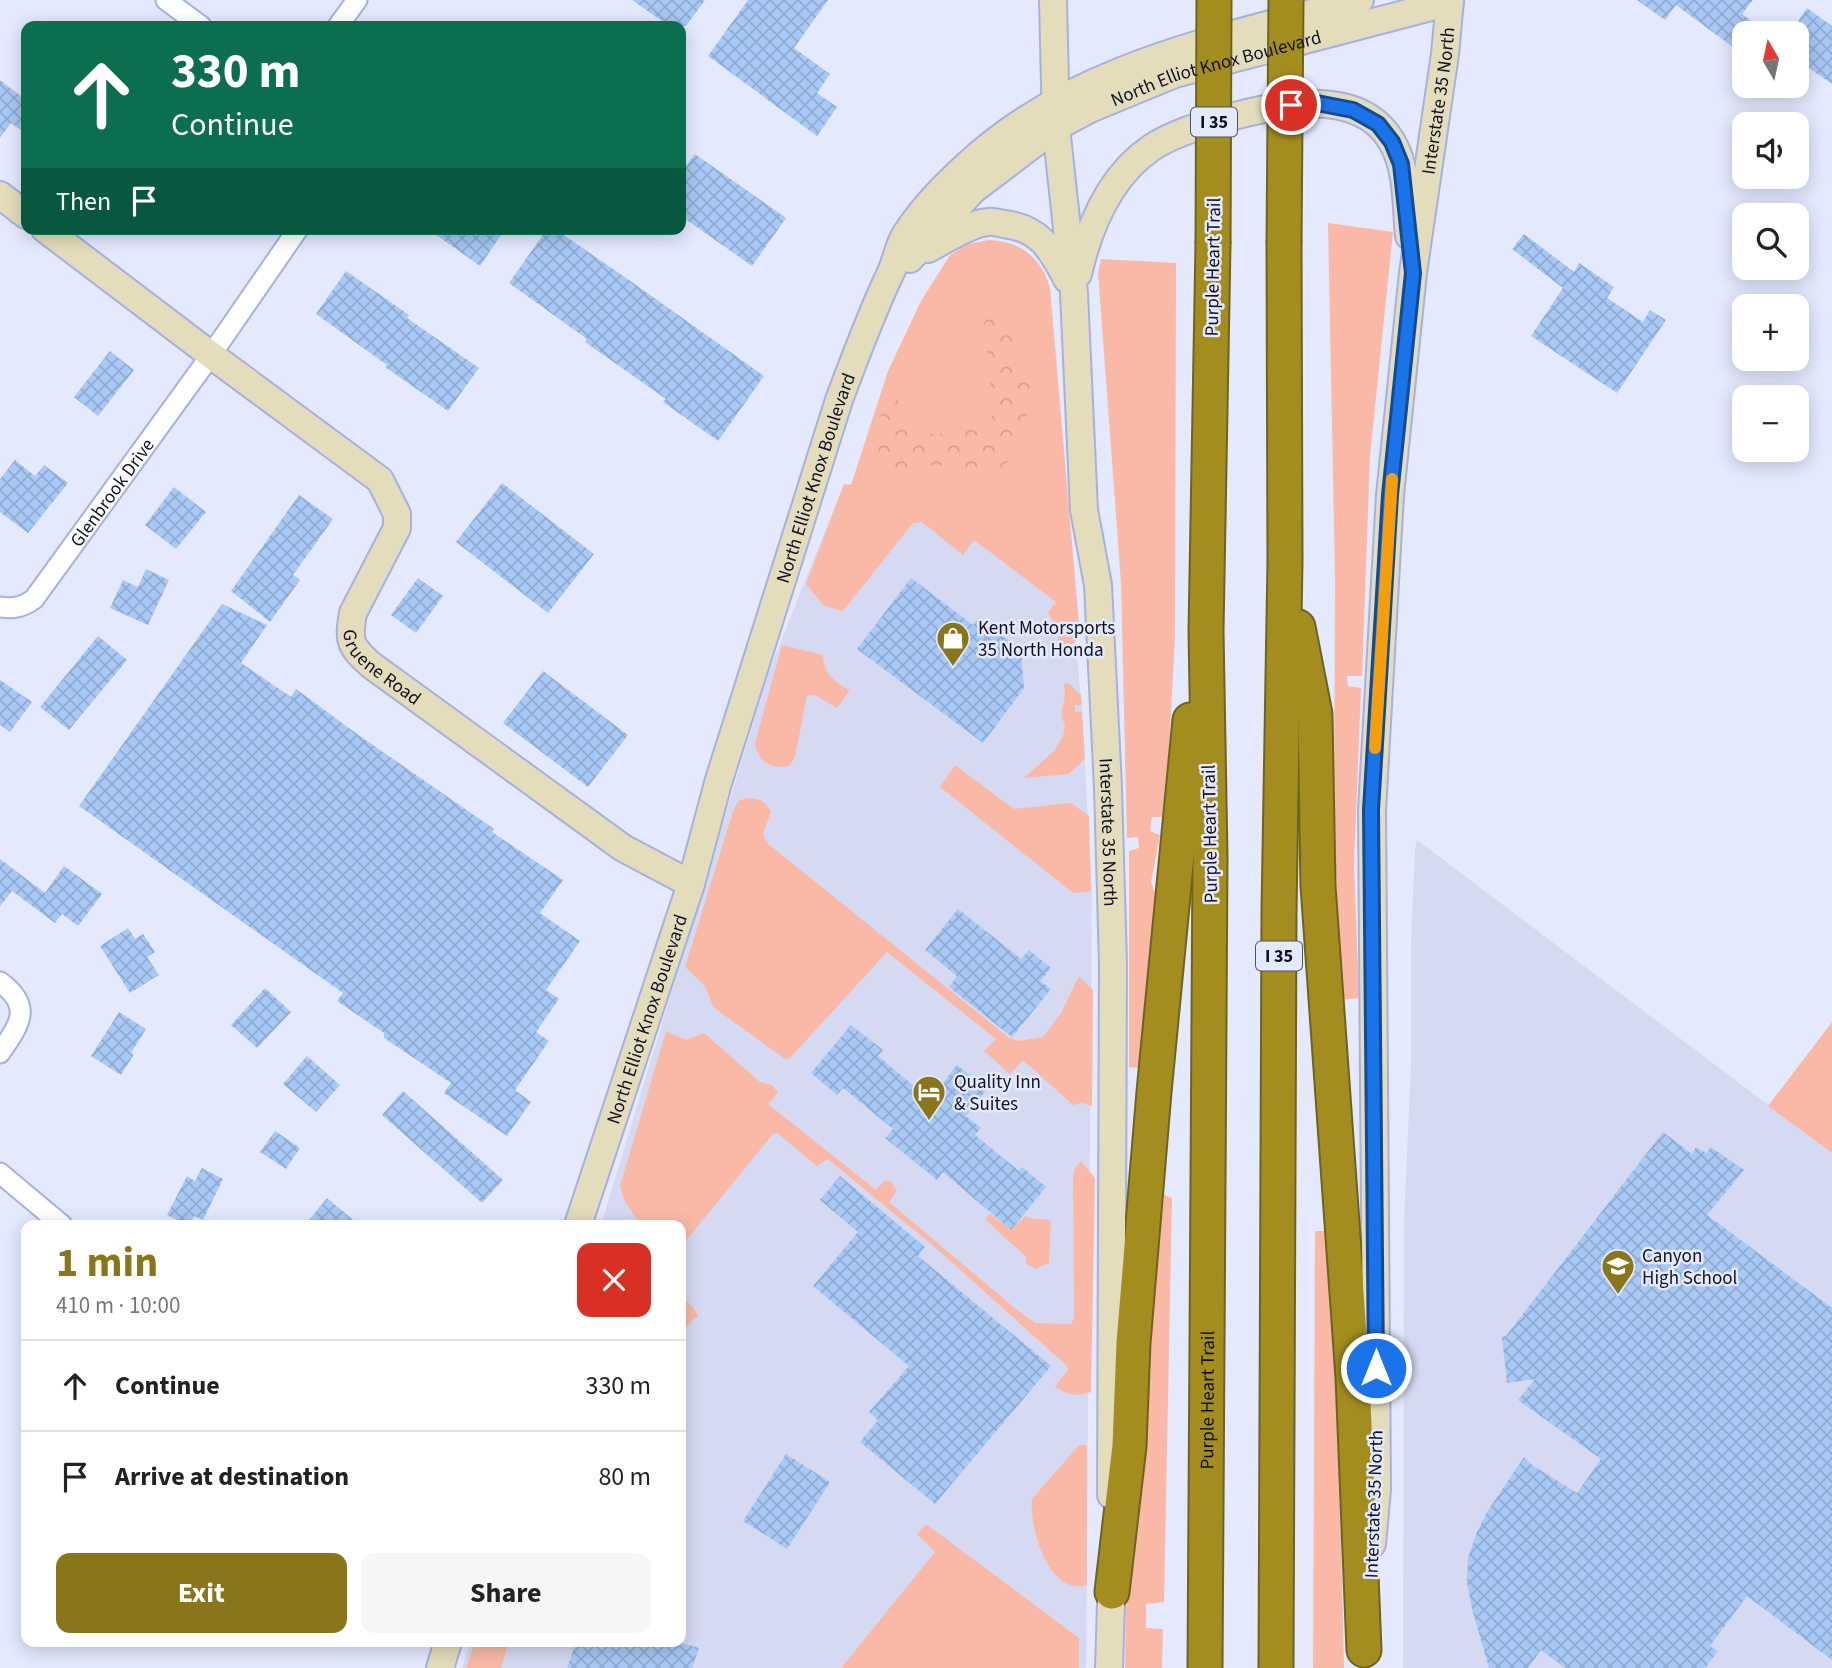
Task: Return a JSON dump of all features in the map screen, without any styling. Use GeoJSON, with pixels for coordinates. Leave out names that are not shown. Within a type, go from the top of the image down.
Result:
{"type":"FeatureCollection","features":[{"type":"Feature","properties":{"kind":"highway","name":"Purple Heart Trail"},"geometry":{"type":"LineString","coordinates":[[1205,1668],[1210,871],[1206,631],[1214,0]]}},
{"type":"Feature","properties":{"kind":"highway","name":"I 35"},"geometry":{"type":"LineString","coordinates":[[1276,1668],[1279,911],[1285,561],[1286,0]]}},
{"type":"Feature","properties":{"kind":"highway"},"geometry":{"type":"LineString","coordinates":[[1285,561],[1315,714],[1318,886],[1353,1377],[1364,1659]]}},
{"type":"Feature","properties":{"kind":"highway"},"geometry":{"type":"LineString","coordinates":[[1112,1592],[1129,1446],[1133,1343],[1180,823],[1191,712],[1206,631]]}},
{"type":"Feature","properties":{"kind":"main road","name":"Interstate 35 North"},"geometry":{"type":"LineString","coordinates":[[1053,0],[1056,127],[1074,293],[1084,510],[1098,585],[1113,950],[1110,1339],[1112,1592],[1109,1668]]}},
{"type":"Feature","properties":{"kind":"main road","name":"North Elliot Knox Boulevard"},"geometry":{"type":"LineString","coordinates":[[901,264],[903,239],[952,178],[996,139],[1055,100],[1102,78],[1164,56],[1360,0]]}},
{"type":"Feature","properties":{"kind":"main road","name":"Interstate 35 North"},"geometry":{"type":"LineString","coordinates":[[1364,1659],[1377,1489],[1371,810],[1390,495],[1413,273],[1445,54],[1450,1]]}},
{"type":"Feature","properties":{"kind":"main road","name":"North Elliot Knox Boulevard"},"geometry":{"type":"LineString","coordinates":[[580,1220],[691,884],[718,783],[822,450],[862,337],[901,264],[973,191],[1056,127],[1109,100],[1175,74],[1450,1]]}},
{"type":"Feature","properties":{"kind":"main road"},"geometry":{"type":"LineString","coordinates":[[1074,293],[1084,250],[1100,207],[1121,177],[1151,148],[1186,130],[1265,107],[1317,103],[1353,110],[1378,124],[1392,142],[1401,164],[1413,273]]}},
{"type":"Feature","properties":{"kind":"main road"},"geometry":{"type":"LineString","coordinates":[[0,195],[21,211]]}},
{"type":"Feature","properties":{"kind":"main road"},"geometry":{"type":"LineString","coordinates":[[901,264],[956,234],[987,222],[1017,225],[1035,235],[1053,251],[1074,293]]}},
{"type":"Feature","properties":{"kind":"main road","name":"Gruene Road"},"geometry":{"type":"LineString","coordinates":[[53,235],[380,480],[397,514],[397,528],[353,613],[353,649],[382,673],[623,848],[691,884]]}},
{"type":"Feature","properties":{"kind":"main road"},"geometry":{"type":"LineString","coordinates":[[440,1668],[446,1647]]}},
{"type":"Feature","properties":{"kind":"street"},"geometry":{"type":"LineString","coordinates":[[166,0],[194,21]]}},
{"type":"Feature","properties":{"kind":"street"},"geometry":{"type":"LineString","coordinates":[[341,21],[356,0]]}},
{"type":"Feature","properties":{"kind":"street","name":"Glenbrook Drive"},"geometry":{"type":"LineString","coordinates":[[0,607],[14,608],[26,605],[34,599],[211,355],[294,235]]}},
{"type":"Feature","properties":{"kind":"street"},"geometry":{"type":"LineString","coordinates":[[0,982],[11,990],[20,1006],[19,1025],[0,1053]]}},
{"type":"Feature","properties":{"kind":"street"},"geometry":{"type":"LineString","coordinates":[[0,1174],[56,1220]]}},
{"type":"Feature","properties":{"kind":"shaded area"},"geometry":{"type":"Polygon","coordinates":[[[844,484],[1066,534],[1082,710],[1092,894],[1086,1668],[462,1668],[468,1647],[686,1647],[686,1220],[603,1220],[769,671],[844,484]]]}},
{"type":"Feature","properties":{"kind":"shaded area","name":"Canyon High School"},"geometry":{"type":"Polygon","coordinates":[[[1417,840],[1832,1153],[1832,1668],[1403,1668],[1404,1220],[1411,1066],[1411,940],[1417,840]]]}},
{"type":"Feature","properties":{"kind":"green space"},"geometry":{"type":"Polygon","coordinates":[[[1328,223],[1393,232],[1370,456],[1362,676],[1347,676],[1348,686],[1361,688],[1354,864],[1359,998],[1340,1000],[1334,813],[1335,579],[1328,223]]]}},
{"type":"Feature","properties":{"kind":"green space"},"geometry":{"type":"Polygon","coordinates":[[[989,240],[1010,244],[1028,253],[1041,268],[1050,288],[1080,636],[1065,651],[1048,612],[1056,602],[974,540],[963,555],[922,522],[913,523],[843,611],[824,606],[806,584],[844,484],[851,485],[888,371],[921,301],[950,255],[968,244],[989,240]]]}},
{"type":"Feature","properties":{"kind":"green space"},"geometry":{"type":"Polygon","coordinates":[[[1101,259],[1176,263],[1175,637],[1169,750],[1162,817],[1152,817],[1150,831],[1160,835],[1151,882],[1155,893],[1143,1068],[1129,1067],[1129,851],[1139,848],[1138,837],[1127,838],[1121,583],[1098,272],[1101,259]]]}},
{"type":"Feature","properties":{"kind":"green space"},"geometry":{"type":"Polygon","coordinates":[[[1004,313],[1017,322],[1020,352],[1014,361],[1030,364],[1036,376],[1029,380],[1035,397],[1026,404],[1028,427],[1012,445],[1006,467],[992,476],[970,469],[935,465],[898,470],[879,461],[878,441],[884,428],[881,409],[886,398],[904,402],[908,417],[904,427],[915,433],[957,434],[962,426],[975,416],[984,420],[996,414],[990,382],[995,375],[988,370],[987,345],[982,329],[988,315],[1004,313]]]}},
{"type":"Feature","properties":{"kind":"green space"},"geometry":{"type":"Polygon","coordinates":[[[782,645],[823,655],[823,661],[831,676],[850,690],[837,708],[815,695],[807,696],[795,757],[789,766],[776,767],[762,759],[755,743],[782,645]]]}},
{"type":"Feature","properties":{"kind":"green space"},"geometry":{"type":"Polygon","coordinates":[[[1068,683],[1081,695],[1082,705],[1075,705],[1075,712],[1082,712],[1085,759],[1069,774],[1024,778],[1054,751],[1063,736],[1065,725],[1061,716],[1064,684],[1068,683]]]}},
{"type":"Feature","properties":{"kind":"green space"},"geometry":{"type":"Polygon","coordinates":[[[955,765],[1014,809],[1071,803],[1089,816],[1091,891],[1073,893],[940,787],[955,765]]]}},
{"type":"Feature","properties":{"kind":"green space"},"geometry":{"type":"Polygon","coordinates":[[[748,798],[762,801],[771,812],[763,834],[767,843],[1008,1037],[1018,1041],[1043,1037],[1061,1013],[1079,976],[1093,990],[1092,1106],[1082,1103],[1073,1105],[1023,1060],[1010,1074],[984,1051],[996,1039],[887,952],[790,1058],[785,1059],[713,1007],[705,986],[685,967],[733,811],[738,801],[748,798]]]}},
{"type":"Feature","properties":{"kind":"green space"},"geometry":{"type":"Polygon","coordinates":[[[1832,1022],[1832,1153],[1768,1106],[1832,1022]]]}},
{"type":"Feature","properties":{"kind":"green space"},"geometry":{"type":"Polygon","coordinates":[[[666,1031],[686,1040],[704,1033],[760,1082],[772,1085],[778,1093],[768,1104],[876,1190],[884,1181],[891,1181],[897,1191],[889,1202],[1016,1309],[1035,1323],[1071,1324],[1074,1317],[1073,1177],[1074,1170],[1081,1161],[1095,1178],[1091,1392],[1072,1394],[1055,1387],[1068,1370],[1066,1365],[937,1249],[829,1160],[817,1166],[777,1133],[773,1134],[686,1241],[686,1220],[638,1220],[625,1202],[620,1186],[666,1031]]]}},
{"type":"Feature","properties":{"kind":"green space"},"geometry":{"type":"Polygon","coordinates":[[[1160,1193],[1172,1198],[1164,1602],[1146,1604],[1146,1628],[1163,1629],[1162,1668],[1125,1668],[1126,1610],[1140,1424],[1148,1422],[1146,1405],[1138,1403],[1160,1193]]]}},
{"type":"Feature","properties":{"kind":"green space"},"geometry":{"type":"Polygon","coordinates":[[[990,1214],[1011,1230],[1025,1216],[1051,1221],[1049,1263],[1036,1269],[1025,1263],[1027,1258],[985,1219],[990,1214]]]}},
{"type":"Feature","properties":{"kind":"green space"},"geometry":{"type":"Polygon","coordinates":[[[1315,1231],[1330,1231],[1338,1401],[1344,1668],[1313,1668],[1315,1231]]]}},
{"type":"Feature","properties":{"kind":"green space"},"geometry":{"type":"Polygon","coordinates":[[[686,1301],[698,1316],[686,1328],[686,1301]]]}},
{"type":"Feature","properties":{"kind":"green space"},"geometry":{"type":"Polygon","coordinates":[[[1079,1445],[1087,1445],[1087,1585],[1074,1586],[1062,1581],[1044,1557],[1034,1526],[1032,1499],[1079,1445]]]}},
{"type":"Feature","properties":{"kind":"green space"},"geometry":{"type":"Polygon","coordinates":[[[926,1524],[1079,1638],[1079,1668],[841,1668],[935,1552],[917,1534],[926,1524]]]}},
{"type":"Feature","properties":{"kind":"green space"},"geometry":{"type":"Polygon","coordinates":[[[473,1647],[507,1647],[501,1668],[466,1668],[473,1647]]]}},
{"type":"Feature","properties":{"kind":"building"},"geometry":{"type":"Polygon","coordinates":[[[632,0],[705,0],[686,26],[686,21],[662,21],[632,0]]]}},
{"type":"Feature","properties":{"kind":"building"},"geometry":{"type":"Polygon","coordinates":[[[748,0],[828,0],[794,48],[830,74],[817,93],[837,107],[817,136],[708,56],[748,0]]]}},
{"type":"Feature","properties":{"kind":"building"},"geometry":{"type":"Polygon","coordinates":[[[1637,0],[1753,0],[1742,14],[1752,21],[1732,21],[1732,46],[1676,5],[1665,20],[1637,0]]]}},
{"type":"Feature","properties":{"kind":"building"},"geometry":{"type":"Polygon","coordinates":[[[1807,8],[1832,26],[1832,84],[1810,69],[1810,21],[1798,21],[1807,8]]]}},
{"type":"Feature","properties":{"kind":"building"},"geometry":{"type":"Polygon","coordinates":[[[0,80],[21,96],[21,130],[11,123],[0,138],[0,80]]]}},
{"type":"Feature","properties":{"kind":"building"},"geometry":{"type":"Polygon","coordinates":[[[695,154],[786,218],[752,266],[686,220],[686,166],[695,154]]]}},
{"type":"Feature","properties":{"kind":"building"},"geometry":{"type":"Polygon","coordinates":[[[1524,234],[1574,272],[1579,263],[1614,287],[1607,298],[1643,322],[1650,310],[1666,320],[1617,393],[1531,336],[1563,288],[1512,249],[1524,234]]]}},
{"type":"Feature","properties":{"kind":"building"},"geometry":{"type":"Polygon","coordinates":[[[436,235],[501,235],[480,266],[436,235]]]}},
{"type":"Feature","properties":{"kind":"building"},"geometry":{"type":"Polygon","coordinates":[[[543,235],[564,235],[764,376],[718,441],[663,402],[666,399],[585,342],[587,339],[509,283],[543,235]]]}},
{"type":"Feature","properties":{"kind":"building"},"geometry":{"type":"Polygon","coordinates":[[[346,271],[479,368],[448,411],[316,314],[346,271]]]}},
{"type":"Feature","properties":{"kind":"building"},"geometry":{"type":"Polygon","coordinates":[[[110,351],[134,370],[98,416],[74,397],[110,351]]]}},
{"type":"Feature","properties":{"kind":"building"},"geometry":{"type":"Polygon","coordinates":[[[15,460],[35,476],[44,465],[68,483],[28,533],[0,512],[0,479],[15,460]]]}},
{"type":"Feature","properties":{"kind":"building"},"geometry":{"type":"Polygon","coordinates":[[[502,483],[594,554],[548,613],[456,542],[502,483]]]}},
{"type":"Feature","properties":{"kind":"building"},"geometry":{"type":"Polygon","coordinates":[[[174,487],[206,512],[176,549],[145,525],[174,487]]]}},
{"type":"Feature","properties":{"kind":"building"},"geometry":{"type":"Polygon","coordinates":[[[299,495],[333,519],[293,575],[300,580],[270,622],[231,591],[299,495]]]}},
{"type":"Feature","properties":{"kind":"building"},"geometry":{"type":"Polygon","coordinates":[[[146,569],[169,580],[148,625],[110,608],[123,580],[138,587],[146,569]]]}},
{"type":"Feature","properties":{"kind":"building"},"geometry":{"type":"Polygon","coordinates":[[[418,578],[443,596],[416,633],[391,615],[418,578]]]}},
{"type":"Feature","properties":{"kind":"building","name":"Kent Motorsports 35 North Honda"},"geometry":{"type":"Polygon","coordinates":[[[911,578],[973,625],[979,618],[1021,649],[1024,688],[983,743],[857,649],[911,578]]]}},
{"type":"Feature","properties":{"kind":"building"},"geometry":{"type":"Polygon","coordinates":[[[222,604],[267,625],[241,663],[291,697],[296,689],[494,829],[492,832],[563,880],[540,913],[580,941],[546,990],[559,999],[536,1032],[549,1041],[515,1090],[531,1102],[507,1136],[444,1093],[451,1083],[384,1038],[384,1033],[337,1001],[343,993],[79,806],[222,604]]]}},
{"type":"Feature","properties":{"kind":"building"},"geometry":{"type":"Polygon","coordinates":[[[98,636],[127,660],[69,730],[40,707],[98,636]]]}},
{"type":"Feature","properties":{"kind":"building"},"geometry":{"type":"Polygon","coordinates":[[[543,671],[628,735],[588,787],[503,723],[543,671]]]}},
{"type":"Feature","properties":{"kind":"building"},"geometry":{"type":"Polygon","coordinates":[[[0,680],[32,702],[10,732],[0,725],[0,680]]]}},
{"type":"Feature","properties":{"kind":"building"},"geometry":{"type":"Polygon","coordinates":[[[0,859],[45,893],[64,866],[102,894],[78,926],[62,914],[55,923],[12,891],[0,906],[0,859]]]}},
{"type":"Feature","properties":{"kind":"building"},"geometry":{"type":"Polygon","coordinates":[[[958,909],[1021,959],[1029,950],[1051,968],[1040,981],[1051,989],[1012,1037],[949,987],[957,976],[925,950],[958,909]]]}},
{"type":"Feature","properties":{"kind":"building"},"geometry":{"type":"Polygon","coordinates":[[[128,928],[135,939],[143,934],[155,952],[147,957],[159,975],[130,993],[100,946],[128,928]]]}},
{"type":"Feature","properties":{"kind":"building"},"geometry":{"type":"Polygon","coordinates":[[[265,988],[291,1012],[257,1048],[231,1025],[265,988]]]}},
{"type":"Feature","properties":{"kind":"building"},"geometry":{"type":"Polygon","coordinates":[[[119,1012],[146,1029],[121,1075],[91,1056],[119,1012]]]}},
{"type":"Feature","properties":{"kind":"building","name":"Quality Inn & Suites"},"geometry":{"type":"Polygon","coordinates":[[[851,1025],[883,1050],[878,1056],[922,1093],[928,1085],[936,1092],[957,1065],[987,1089],[966,1116],[981,1128],[975,1135],[1019,1171],[1022,1167],[1046,1187],[1011,1230],[943,1172],[937,1180],[885,1138],[893,1129],[843,1088],[837,1095],[811,1073],[851,1025]]]}},
{"type":"Feature","properties":{"kind":"building"},"geometry":{"type":"Polygon","coordinates":[[[307,1056],[340,1085],[316,1112],[283,1084],[307,1056]]]}},
{"type":"Feature","properties":{"kind":"building"},"geometry":{"type":"Polygon","coordinates":[[[403,1091],[503,1180],[482,1203],[382,1115],[403,1091]]]}},
{"type":"Feature","properties":{"kind":"building"},"geometry":{"type":"Polygon","coordinates":[[[275,1131],[300,1148],[286,1169],[260,1152],[275,1131]]]}},
{"type":"Feature","properties":{"kind":"building"},"geometry":{"type":"Polygon","coordinates":[[[1663,1132],[1692,1154],[1696,1147],[1706,1153],[1711,1147],[1744,1170],[1707,1215],[1832,1308],[1832,1660],[1747,1596],[1710,1646],[1718,1651],[1705,1668],[1565,1668],[1541,1650],[1528,1668],[1489,1668],[1467,1583],[1468,1558],[1487,1512],[1524,1457],[1532,1465],[1577,1493],[1601,1459],[1518,1400],[1535,1379],[1507,1383],[1502,1337],[1506,1336],[1663,1132]]]}},
{"type":"Feature","properties":{"kind":"building"},"geometry":{"type":"Polygon","coordinates":[[[202,1168],[223,1179],[203,1220],[194,1216],[192,1220],[177,1220],[167,1215],[187,1176],[195,1181],[202,1168]]]}},
{"type":"Feature","properties":{"kind":"building"},"geometry":{"type":"Polygon","coordinates":[[[840,1176],[925,1247],[918,1256],[1051,1366],[935,1504],[860,1442],[878,1420],[869,1412],[909,1366],[813,1286],[858,1232],[820,1200],[840,1176]]]}},
{"type":"Feature","properties":{"kind":"building"},"geometry":{"type":"Polygon","coordinates":[[[327,1198],[353,1220],[309,1220],[327,1198]]]}},
{"type":"Feature","properties":{"kind":"building"},"geometry":{"type":"Polygon","coordinates":[[[786,1454],[830,1482],[787,1549],[743,1521],[786,1454]]]}},
{"type":"Feature","properties":{"kind":"building"},"geometry":{"type":"Polygon","coordinates":[[[686,1644],[699,1648],[692,1668],[567,1668],[574,1647],[686,1647],[686,1644]]]}},
{"type":"Feature","properties":{"kind":"slow traffic"},"geometry":{"type":"LineString","coordinates":[[1375,748],[1392,479]]}},
{"type":"Feature","properties":{"kind":"place","name":"Kent Motorsports 35 North Honda"},"geometry":{"type":"Point","coordinates":[953,668]}},
{"type":"Feature","properties":{"kind":"place","name":"Quality Inn & Suites"},"geometry":{"type":"Point","coordinates":[929,1122]}},
{"type":"Feature","properties":{"kind":"place","name":"Canyon High School"},"geometry":{"type":"Point","coordinates":[1618,1296]}},
{"type":"Feature","properties":{"kind":"route"},"geometry":{"type":"LineString","coordinates":[[1291,105],[1317,103],[1353,110],[1378,124],[1392,142],[1401,164],[1413,273],[1390,495],[1371,810],[1376,1368]]}}]}
